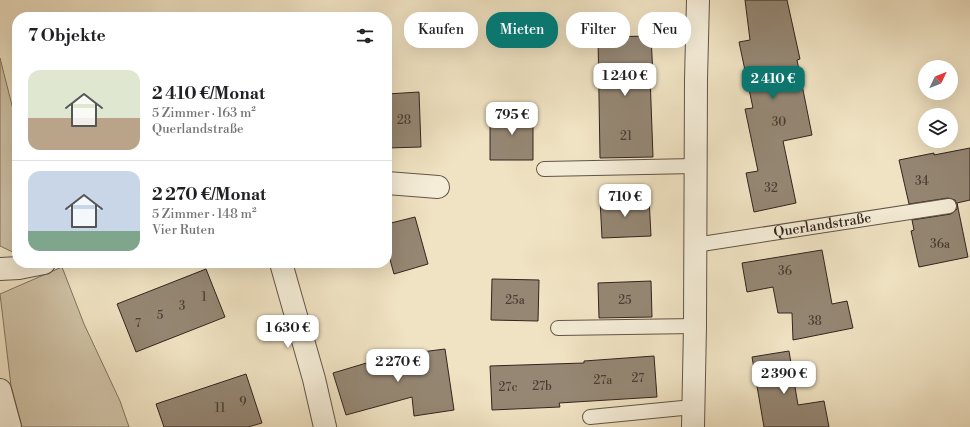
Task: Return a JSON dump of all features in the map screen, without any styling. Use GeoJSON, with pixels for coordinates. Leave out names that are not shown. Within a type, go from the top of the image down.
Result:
{"type":"FeatureCollection","features":[{"type":"Feature","properties":{"kind":"street"},"geometry":{"type":"LineString","coordinates":[[693,417],[698,0]]}},
{"type":"Feature","properties":{"kind":"street"},"geometry":{"type":"LineString","coordinates":[[392,184],[438,187]]}},
{"type":"Feature","properties":{"kind":"street"},"geometry":{"type":"LineString","coordinates":[[0,269],[19,268]]}},
{"type":"Feature","properties":{"kind":"street"},"geometry":{"type":"LineString","coordinates":[[281,268],[314,379],[325,427]]}},
{"type":"Feature","properties":{"kind":"street"},"geometry":{"type":"LineString","coordinates":[[0,390],[10,427]]}},
{"type":"Feature","properties":{"kind":"lane"},"geometry":{"type":"LineString","coordinates":[[544,169],[695,166]]}},
{"type":"Feature","properties":{"kind":"lane","name":"Querlandstraße"},"geometry":{"type":"LineString","coordinates":[[695,245],[949,206]]}},
{"type":"Feature","properties":{"kind":"lane"},"geometry":{"type":"LineString","coordinates":[[558,328],[695,326]]}},
{"type":"Feature","properties":{"kind":"lane"},"geometry":{"type":"LineString","coordinates":[[590,416],[693,417]]}},
{"type":"Feature","properties":{"kind":"shaded area"},"geometry":{"type":"Polygon","coordinates":[[[0,58],[12,105],[12,252],[0,246],[0,58]]]}},
{"type":"Feature","properties":{"kind":"shaded area"},"geometry":{"type":"Polygon","coordinates":[[[62,268],[84,324],[120,401],[129,427],[22,427],[11,386],[0,294],[62,268]]]}},
{"type":"Feature","properties":{"kind":"building"},"geometry":{"type":"Polygon","coordinates":[[[745,0],[787,0],[800,59],[797,60],[812,135],[783,141],[796,203],[754,212],[746,173],[758,171],[745,109],[753,108],[739,42],[750,40],[745,0]]]}},
{"type":"Feature","properties":{"kind":"building"},"geometry":{"type":"Polygon","coordinates":[[[630,36],[638,36],[638,48],[652,48],[653,76],[650,76],[653,157],[600,158],[598,48],[630,48],[630,36]]]}},
{"type":"Feature","properties":{"kind":"building"},"geometry":{"type":"Polygon","coordinates":[[[419,92],[421,147],[392,148],[392,94],[419,92]]]}},
{"type":"Feature","properties":{"kind":"building"},"geometry":{"type":"Polygon","coordinates":[[[490,111],[533,111],[533,160],[490,160],[490,111]]]}},
{"type":"Feature","properties":{"kind":"building"},"geometry":{"type":"Polygon","coordinates":[[[970,148],[970,200],[957,203],[968,257],[919,267],[911,231],[914,230],[912,220],[951,214],[957,209],[957,204],[955,200],[948,198],[909,204],[899,160],[970,148]]]}},
{"type":"Feature","properties":{"kind":"building"},"geometry":{"type":"Polygon","coordinates":[[[649,198],[651,236],[602,238],[600,199],[649,198]]]}},
{"type":"Feature","properties":{"kind":"building"},"geometry":{"type":"Polygon","coordinates":[[[415,217],[428,264],[394,274],[392,267],[392,223],[415,217]]]}},
{"type":"Feature","properties":{"kind":"building"},"geometry":{"type":"Polygon","coordinates":[[[822,250],[832,304],[847,301],[853,328],[793,340],[792,313],[778,313],[773,287],[747,292],[742,263],[822,250]]]}},
{"type":"Feature","properties":{"kind":"building"},"geometry":{"type":"Polygon","coordinates":[[[206,269],[225,317],[136,352],[117,304],[206,269]]]}},
{"type":"Feature","properties":{"kind":"building"},"geometry":{"type":"Polygon","coordinates":[[[492,279],[539,280],[538,321],[491,320],[492,279]]]}},
{"type":"Feature","properties":{"kind":"building"},"geometry":{"type":"Polygon","coordinates":[[[651,281],[652,317],[599,318],[598,283],[651,281]]]}},
{"type":"Feature","properties":{"kind":"building"},"geometry":{"type":"Polygon","coordinates":[[[445,349],[454,410],[414,416],[412,397],[346,415],[333,373],[390,356],[445,349]]]}},
{"type":"Feature","properties":{"kind":"building"},"geometry":{"type":"Polygon","coordinates":[[[789,351],[798,405],[824,401],[829,427],[764,427],[752,357],[789,351]]]}},
{"type":"Feature","properties":{"kind":"building"},"geometry":{"type":"Polygon","coordinates":[[[654,356],[657,397],[559,403],[560,407],[492,410],[490,366],[584,363],[584,361],[654,356]]]}},
{"type":"Feature","properties":{"kind":"building"},"geometry":{"type":"Polygon","coordinates":[[[246,374],[262,423],[248,427],[164,427],[156,404],[246,374]]]}}]}
